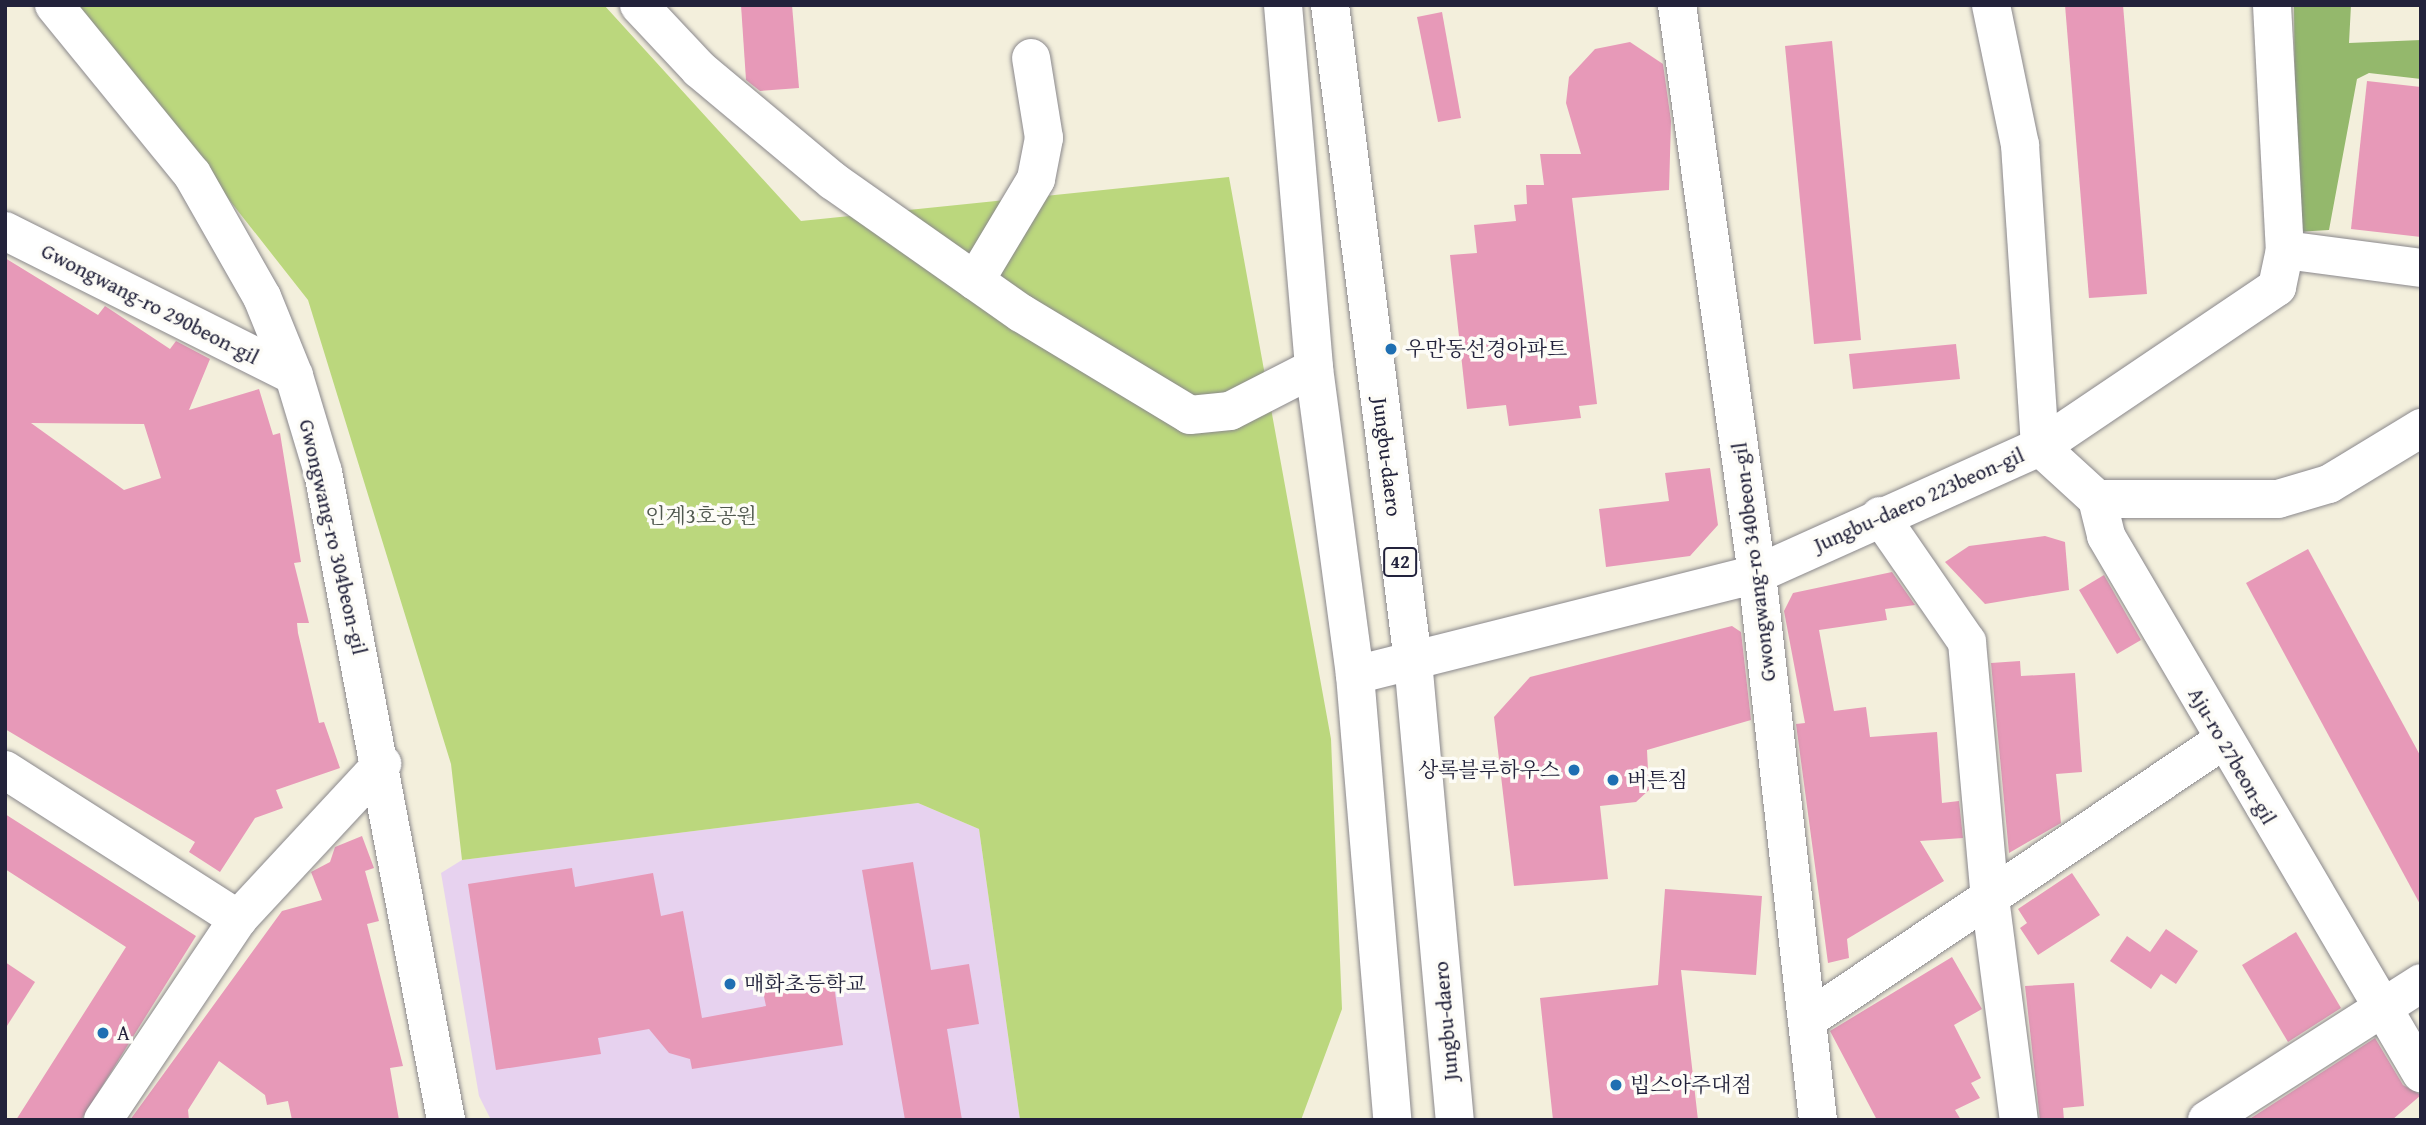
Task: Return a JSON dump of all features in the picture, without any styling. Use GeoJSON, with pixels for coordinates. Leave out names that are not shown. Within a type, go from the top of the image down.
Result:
{"type":"FeatureCollection","features":[{"type":"Feature","properties":{"kind":"street","name":"Gwongwang-ro 304beon-gil"},"geometry":{"type":"LineString","coordinates":[[54,5],[192,174],[262,297],[295,376],[323,472],[382,764],[446,1120]]}},
{"type":"Feature","properties":{"kind":"street"},"geometry":{"type":"LineString","coordinates":[[639,5],[699,69],[773,131],[975,281],[1190,415],[1230,411],[1314,368]]}},
{"type":"Feature","properties":{"kind":"street"},"geometry":{"type":"LineString","coordinates":[[1283,5],[1314,368],[1355,675],[1392,1120]]}},
{"type":"Feature","properties":{"kind":"street","name":"Jungbu-daero"},"geometry":{"type":"LineString","coordinates":[[1330,5],[1413,661],[1455,1120]]}},
{"type":"Feature","properties":{"kind":"street","name":"Gwongwang-ro 340beon-gil"},"geometry":{"type":"LineString","coordinates":[[1677,5],[1757,574],[1818,1120]]}},
{"type":"Feature","properties":{"kind":"street"},"geometry":{"type":"LineString","coordinates":[[1992,5],[2020,145],[2040,446],[2097,499],[2278,499],[2329,484],[2421,428]]}},
{"type":"Feature","properties":{"kind":"street","name":"Jungbu-daero 223beon-gil"},"geometry":{"type":"LineString","coordinates":[[1355,675],[1757,574],[1880,516],[2040,446],[2277,287],[2285,250],[2272,5]]}},
{"type":"Feature","properties":{"kind":"street"},"geometry":{"type":"LineString","coordinates":[[975,281],[1036,179],[1044,138],[1031,58]]}},
{"type":"Feature","properties":{"kind":"street","name":"Gwongwang-ro 290beon-gil"},"geometry":{"type":"LineString","coordinates":[[5,231],[295,376]]}},
{"type":"Feature","properties":{"kind":"street"},"geometry":{"type":"LineString","coordinates":[[2285,250],[2421,268]]}},
{"type":"Feature","properties":{"kind":"street","name":"Aju-ro 27beon-gil"},"geometry":{"type":"LineString","coordinates":[[2097,499],[2106,536],[2222,741],[2421,1073]]}},
{"type":"Feature","properties":{"kind":"street"},"geometry":{"type":"LineString","coordinates":[[1880,516],[1967,642],[1990,898],[2019,1120]]}},
{"type":"Feature","properties":{"kind":"street"},"geometry":{"type":"LineString","coordinates":[[1807,1020],[2222,741]]}},
{"type":"Feature","properties":{"kind":"street"},"geometry":{"type":"LineString","coordinates":[[103,1120],[238,919],[382,764]]}},
{"type":"Feature","properties":{"kind":"street"},"geometry":{"type":"LineString","coordinates":[[5,770],[238,919]]}},
{"type":"Feature","properties":{"kind":"street"},"geometry":{"type":"LineString","coordinates":[[2207,1120],[2421,983]]}},
{"type":"Feature","properties":{"kind":"shaded area","name":"매화초등학교"},"geometry":{"type":"Polygon","coordinates":[[[918,803],[979,829],[1020,1120],[491,1120],[479,1096],[441,873],[462,860],[918,803]]]}},
{"type":"Feature","properties":{"kind":"green space","name":"인계3호공원"},"geometry":{"type":"Polygon","coordinates":[[[76,5],[604,5],[801,221],[1229,177],[1331,739],[1342,1009],[1301,1120],[1020,1120],[979,829],[918,803],[462,860],[451,764],[308,300],[76,5]]]}},
{"type":"Feature","properties":{"kind":"green space"},"geometry":{"type":"Polygon","coordinates":[[[2294,5],[2351,5],[2349,43],[2421,40],[2421,79],[2369,73],[2357,79],[2329,230],[2296,232],[2294,5]]]}},
{"type":"Feature","properties":{"kind":"building"},"geometry":{"type":"Polygon","coordinates":[[[741,5],[792,5],[799,88],[760,91],[746,80],[741,5]]]}},
{"type":"Feature","properties":{"kind":"building"},"geometry":{"type":"Polygon","coordinates":[[[2065,5],[2123,5],[2147,294],[2089,298],[2065,5]]]}},
{"type":"Feature","properties":{"kind":"building"},"geometry":{"type":"Polygon","coordinates":[[[1442,12],[1461,118],[1438,122],[1417,17],[1442,12]]]}},
{"type":"Feature","properties":{"kind":"building"},"geometry":{"type":"Polygon","coordinates":[[[1832,41],[1861,340],[1814,344],[1785,46],[1832,41]]]}},
{"type":"Feature","properties":{"kind":"building"},"geometry":{"type":"Polygon","coordinates":[[[1630,42],[1663,64],[1671,121],[1669,190],[1572,198],[1597,404],[1579,406],[1581,418],[1509,426],[1506,405],[1467,409],[1450,255],[1477,253],[1474,225],[1516,221],[1514,205],[1527,204],[1526,185],[1544,185],[1540,154],[1581,154],[1566,103],[1569,77],[1595,49],[1630,42]]]}},
{"type":"Feature","properties":{"kind":"building"},"geometry":{"type":"Polygon","coordinates":[[[2367,81],[2421,87],[2421,237],[2351,229],[2367,81]]]}},
{"type":"Feature","properties":{"kind":"building"},"geometry":{"type":"Polygon","coordinates":[[[5,258],[98,315],[105,306],[170,349],[176,341],[210,359],[189,410],[259,389],[273,435],[280,433],[301,562],[294,563],[309,623],[297,623],[298,633],[319,723],[324,722],[340,768],[276,790],[283,808],[255,818],[220,872],[189,852],[195,842],[5,729],[5,258]],[[31,423],[124,490],[161,478],[144,424],[31,423]]]}},
{"type":"Feature","properties":{"kind":"building"},"geometry":{"type":"Polygon","coordinates":[[[1956,344],[1960,379],[1853,389],[1849,354],[1956,344]]]}},
{"type":"Feature","properties":{"kind":"building"},"geometry":{"type":"Polygon","coordinates":[[[1710,468],[1718,525],[1690,556],[1606,567],[1599,509],[1669,501],[1665,473],[1710,468]]]}},
{"type":"Feature","properties":{"kind":"building"},"geometry":{"type":"Polygon","coordinates":[[[2045,536],[2065,542],[2069,590],[1985,604],[1945,562],[1969,546],[2045,536]]]}},
{"type":"Feature","properties":{"kind":"building"},"geometry":{"type":"Polygon","coordinates":[[[2308,549],[2421,757],[2421,906],[2246,583],[2308,549]]]}},
{"type":"Feature","properties":{"kind":"building"},"geometry":{"type":"Polygon","coordinates":[[[1892,572],[1915,605],[1885,609],[1887,620],[1819,630],[1834,711],[1866,707],[1870,737],[1937,732],[1942,803],[1959,801],[1963,838],[1920,841],[1944,881],[1847,939],[1849,958],[1828,963],[1796,724],[1805,723],[1784,611],[1793,593],[1892,572]]]}},
{"type":"Feature","properties":{"kind":"building"},"geometry":{"type":"Polygon","coordinates":[[[2104,575],[2141,640],[2117,654],[2079,590],[2104,575]]]}},
{"type":"Feature","properties":{"kind":"building","name":"상록블루하우스"},"geometry":{"type":"Polygon","coordinates":[[[1732,626],[1741,632],[1751,720],[1647,750],[1649,790],[1636,802],[1600,806],[1608,879],[1514,886],[1494,717],[1530,677],[1732,626]]]}},
{"type":"Feature","properties":{"kind":"building"},"geometry":{"type":"Polygon","coordinates":[[[2020,661],[2021,676],[2075,673],[2082,772],[2056,774],[2061,823],[2009,853],[1991,663],[2020,661]]]}},
{"type":"Feature","properties":{"kind":"building","name":"A"},"geometry":{"type":"Polygon","coordinates":[[[5,814],[196,936],[81,1120],[16,1120],[126,947],[5,869],[5,814]]]}},
{"type":"Feature","properties":{"kind":"building"},"geometry":{"type":"Polygon","coordinates":[[[362,836],[374,868],[365,871],[379,921],[367,924],[403,1066],[390,1068],[399,1120],[292,1120],[288,1101],[267,1105],[265,1095],[219,1061],[188,1110],[189,1120],[130,1120],[282,911],[322,900],[311,872],[330,862],[335,847],[362,836]]]}},
{"type":"Feature","properties":{"kind":"building"},"geometry":{"type":"Polygon","coordinates":[[[913,862],[931,970],[969,964],[979,1024],[947,1029],[962,1120],[905,1120],[862,870],[913,862]]]}},
{"type":"Feature","properties":{"kind":"building"},"geometry":{"type":"Polygon","coordinates":[[[572,868],[575,887],[653,873],[661,916],[683,911],[702,1018],[766,1006],[763,992],[833,980],[843,1045],[692,1069],[690,1059],[669,1053],[649,1029],[598,1038],[601,1054],[496,1070],[468,884],[572,868]]]}},
{"type":"Feature","properties":{"kind":"building"},"geometry":{"type":"Polygon","coordinates":[[[2072,873],[2100,915],[2038,955],[2020,928],[2027,923],[2018,909],[2072,873]]]}},
{"type":"Feature","properties":{"kind":"building"},"geometry":{"type":"Polygon","coordinates":[[[1665,889],[1762,896],[1756,975],[1681,970],[1698,1120],[1553,1120],[1540,998],[1658,985],[1665,889]]]}},
{"type":"Feature","properties":{"kind":"building"},"geometry":{"type":"Polygon","coordinates":[[[2166,929],[2198,951],[2176,984],[2161,974],[2151,989],[2110,961],[2127,936],[2150,952],[2166,929]]]}},
{"type":"Feature","properties":{"kind":"building"},"geometry":{"type":"Polygon","coordinates":[[[2296,932],[2341,1008],[2288,1042],[2242,965],[2296,932]]]}},
{"type":"Feature","properties":{"kind":"building"},"geometry":{"type":"Polygon","coordinates":[[[1952,957],[1982,1009],[1954,1025],[1981,1078],[1971,1083],[1980,1098],[1955,1110],[1961,1120],[1877,1120],[1830,1031],[1952,957]]]}},
{"type":"Feature","properties":{"kind":"building"},"geometry":{"type":"Polygon","coordinates":[[[5,962],[35,982],[5,1029],[5,962]]]}},
{"type":"Feature","properties":{"kind":"building"},"geometry":{"type":"Polygon","coordinates":[[[2074,983],[2084,1106],[2063,1108],[2064,1120],[2040,1120],[2025,986],[2074,983]]]}},
{"type":"Feature","properties":{"kind":"building"},"geometry":{"type":"Polygon","coordinates":[[[2375,1038],[2403,1085],[2421,1095],[2392,1120],[2248,1120],[2375,1038]]]}},
{"type":"Feature","properties":{"kind":"place","name":"우만동선경아파트"},"geometry":{"type":"Point","coordinates":[1391,349]}},
{"type":"Feature","properties":{"kind":"place","name":"상록블루하우스"},"geometry":{"type":"Point","coordinates":[1574,770]}},
{"type":"Feature","properties":{"kind":"place","name":"버튼짐"},"geometry":{"type":"Point","coordinates":[1613,780]}},
{"type":"Feature","properties":{"kind":"place","name":"매화초등학교"},"geometry":{"type":"Point","coordinates":[730,984]}},
{"type":"Feature","properties":{"kind":"place","name":"A"},"geometry":{"type":"Point","coordinates":[103,1033]}},
{"type":"Feature","properties":{"kind":"place","name":"빕스아주대점"},"geometry":{"type":"Point","coordinates":[1616,1085]}}]}
